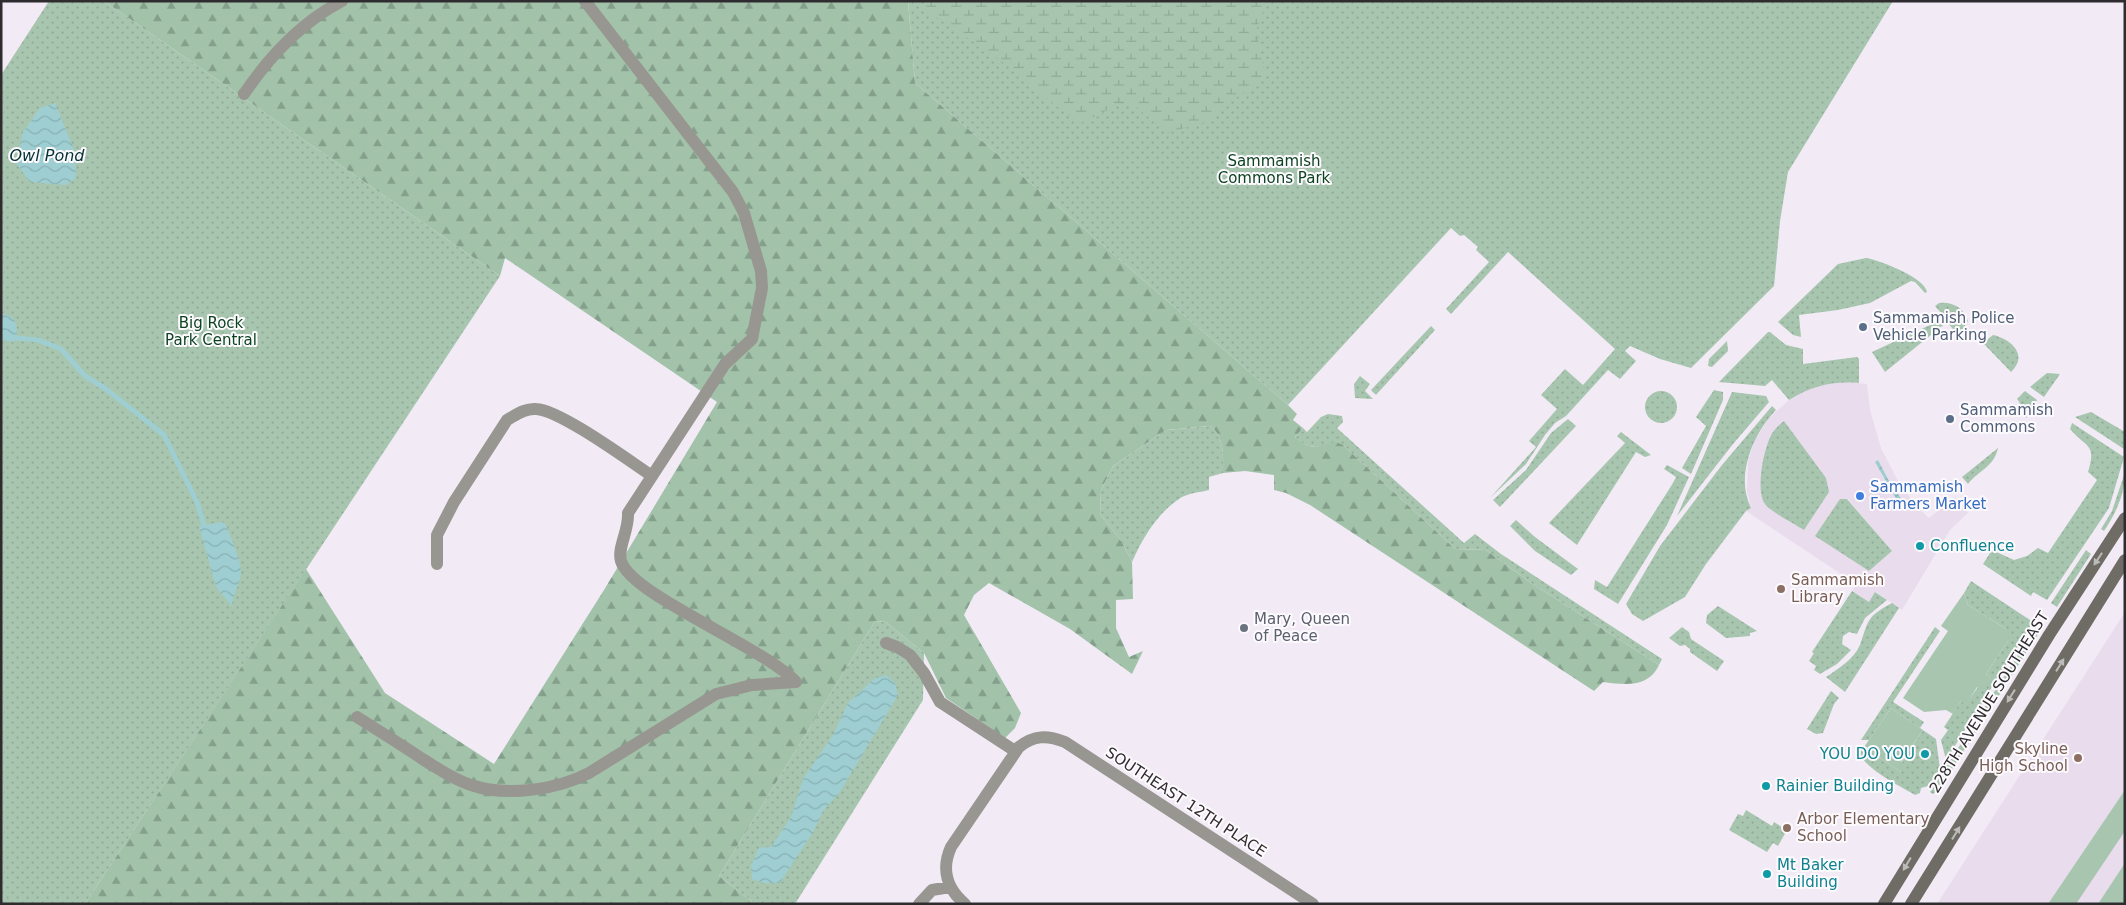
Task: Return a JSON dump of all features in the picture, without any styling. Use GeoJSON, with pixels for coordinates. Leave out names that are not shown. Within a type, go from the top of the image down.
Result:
{"type":"FeatureCollection","features":[{"type":"Feature","properties":{"kind":"main road","name":"228TH AVENUE SOUTHEAST"},"geometry":{"type":"LineString","coordinates":[[1884,904],[2044,644],[2125,518]]}},
{"type":"Feature","properties":{"kind":"main road"},"geometry":{"type":"LineString","coordinates":[[1911,904],[2125,560]]}},
{"type":"Feature","properties":{"kind":"street"},"geometry":{"type":"LineString","coordinates":[[244,94],[264,65],[290,39],[342,1]]}},
{"type":"Feature","properties":{"kind":"street"},"geometry":{"type":"LineString","coordinates":[[356,717],[453,778],[471,786],[489,789],[540,790],[573,782],[716,694],[752,685],[796,682],[785,671],[755,651],[642,587],[623,568],[620,549],[629,526],[628,513],[725,364],[752,339],[762,288],[762,271],[744,213],[733,192],[585,1]]}},
{"type":"Feature","properties":{"kind":"street"},"geometry":{"type":"LineString","coordinates":[[437,564],[437,535],[454,502],[508,420],[528,410],[535,409],[554,413],[652,476]]}},
{"type":"Feature","properties":{"kind":"street"},"geometry":{"type":"LineString","coordinates":[[886,643],[910,655],[924,673],[940,702],[1015,751],[948,854],[948,882],[965,904]]}},
{"type":"Feature","properties":{"kind":"street","name":"SOUTHEAST 12TH PLACE"},"geometry":{"type":"LineString","coordinates":[[1015,751],[1028,740],[1038,737],[1051,736],[1065,742],[1313,904]]}},
{"type":"Feature","properties":{"kind":"street"},"geometry":{"type":"LineString","coordinates":[[918,904],[932,890],[948,882]]}},
{"type":"Feature","properties":{"kind":"shaded area","name":"Sammamish Farmers Market"},"geometry":{"type":"Polygon","coordinates":[[[1845,382],[1867,384],[1870,410],[1881,448],[1898,481],[1917,507],[1929,518],[1955,497],[1968,513],[1950,530],[1902,610],[1876,592],[1869,602],[1852,591],[1855,587],[1843,579],[1844,576],[1746,511],[1751,508],[1747,491],[1748,461],[1755,440],[1769,418],[1789,400],[1817,386],[1845,382]],[[1773,432],[1766,447],[1762,473],[1828,489],[1826,478],[1773,432]],[[1840,499],[1869,571],[1892,551],[1848,499],[1840,499]]]}},
{"type":"Feature","properties":{"kind":"shaded area","name":"Skyline High School"},"geometry":{"type":"Polygon","coordinates":[[[2125,612],[2125,904],[1937,904],[2125,612]]]}},
{"type":"Feature","properties":{"kind":"green space","name":"Big Rock Park Central"},"geometry":{"type":"Polygon","coordinates":[[[49,1],[104,1],[500,276],[85,904],[1,904],[1,75],[49,1]]]}},
{"type":"Feature","properties":{"kind":"green space"},"geometry":{"type":"Polygon","coordinates":[[[104,1],[908,1],[915,83],[1288,405],[1297,414],[1293,420],[1303,428],[1295,437],[1306,445],[1314,447],[1336,442],[1343,445],[1455,549],[1486,550],[1531,583],[1659,665],[1649,678],[1642,681],[1627,684],[1603,682],[1594,691],[1310,505],[1286,493],[1274,490],[1274,475],[1245,471],[1223,473],[1221,442],[1216,431],[1211,426],[1166,430],[1113,466],[1101,490],[1100,514],[1122,542],[1132,562],[1133,599],[1116,600],[1116,628],[1129,657],[1143,651],[1132,674],[1070,629],[989,583],[974,595],[964,615],[1021,713],[1015,728],[1005,738],[946,698],[924,653],[886,622],[875,621],[719,876],[755,904],[85,904],[306,569],[385,693],[494,764],[604,590],[717,402],[505,258],[500,276],[104,1]]]}},
{"type":"Feature","properties":{"kind":"green space","name":"Sammamish Commons Park"},"geometry":{"type":"Polygon","coordinates":[[[908,1],[1893,1],[1788,172],[1780,221],[1774,286],[1691,368],[1660,359],[1630,346],[1625,351],[1636,361],[1620,379],[1608,370],[1566,416],[1555,423],[1526,464],[1490,498],[1536,447],[1529,441],[1557,409],[1541,395],[1565,369],[1583,385],[1615,349],[1508,252],[1451,314],[1446,309],[1489,262],[1476,250],[1478,247],[1464,235],[1460,236],[1451,228],[1288,405],[915,83],[908,1]]]}},
{"type":"Feature","properties":{"kind":"green space"},"geometry":{"type":"Polygon","coordinates":[[[925,1],[1267,1],[1256,31],[1266,76],[1202,123],[1167,133],[1128,100],[1079,124],[995,56],[925,10],[925,1]]]}},
{"type":"Feature","properties":{"kind":"green space"},"geometry":{"type":"Polygon","coordinates":[[[1866,258],[1901,270],[1919,281],[1927,292],[1925,293],[1915,282],[1911,281],[1870,303],[1838,310],[1799,315],[1801,337],[1793,335],[1778,322],[1838,264],[1866,258]]]}},
{"type":"Feature","properties":{"kind":"green space"},"geometry":{"type":"Polygon","coordinates":[[[1939,303],[1953,304],[1964,312],[1968,321],[1959,336],[1947,322],[1885,372],[1872,352],[1941,320],[1941,313],[1935,306],[1939,303]]]}},
{"type":"Feature","properties":{"kind":"green space"},"geometry":{"type":"Polygon","coordinates":[[[1431,326],[1435,330],[1376,395],[1371,390],[1431,326]]]}},
{"type":"Feature","properties":{"kind":"green space"},"geometry":{"type":"Polygon","coordinates":[[[1768,332],[1786,345],[1803,349],[1803,364],[1857,357],[1859,359],[1859,383],[1840,383],[1822,386],[1806,391],[1789,400],[1772,380],[1765,386],[1719,382],[1768,332]]]}},
{"type":"Feature","properties":{"kind":"green space"},"geometry":{"type":"Polygon","coordinates":[[[1993,335],[2006,340],[2018,354],[2016,366],[2011,372],[1983,343],[1993,335]]]}},
{"type":"Feature","properties":{"kind":"green space"},"geometry":{"type":"Polygon","coordinates":[[[1727,341],[1728,351],[1712,367],[1708,366],[1709,359],[1727,341]]]}},
{"type":"Feature","properties":{"kind":"green space"},"geometry":{"type":"Polygon","coordinates":[[[2047,373],[2060,374],[2044,397],[2030,387],[2047,373]]]}},
{"type":"Feature","properties":{"kind":"green space"},"geometry":{"type":"Polygon","coordinates":[[[1360,376],[1370,384],[1365,391],[1373,399],[1355,398],[1354,384],[1360,376]]]}},
{"type":"Feature","properties":{"kind":"green space"},"geometry":{"type":"Polygon","coordinates":[[[1714,390],[1723,392],[1723,400],[1691,474],[1682,468],[1706,426],[1696,417],[1714,390]]]}},
{"type":"Feature","properties":{"kind":"green space"},"geometry":{"type":"Polygon","coordinates":[[[1661,391],[1667,392],[1672,396],[1676,401],[1676,413],[1672,418],[1667,422],[1661,423],[1655,422],[1650,418],[1646,413],[1645,407],[1646,401],[1650,396],[1655,392],[1661,391]]]}},
{"type":"Feature","properties":{"kind":"green space"},"geometry":{"type":"Polygon","coordinates":[[[2025,391],[2037,400],[2026,418],[2017,406],[2020,403],[2017,399],[2025,391]]]}},
{"type":"Feature","properties":{"kind":"green space"},"geometry":{"type":"Polygon","coordinates":[[[1732,392],[1766,396],[1769,402],[1733,444],[1677,516],[1732,392]]]}},
{"type":"Feature","properties":{"kind":"green space"},"geometry":{"type":"Polygon","coordinates":[[[1772,406],[1776,410],[1760,431],[1749,456],[1746,469],[1745,483],[1751,508],[1746,511],[1706,564],[1685,597],[1643,621],[1632,614],[1626,604],[1660,546],[1722,465],[1772,406]]]}},
{"type":"Feature","properties":{"kind":"green space"},"geometry":{"type":"Polygon","coordinates":[[[2091,412],[2125,432],[2124,449],[2075,417],[2091,412]]]}},
{"type":"Feature","properties":{"kind":"green space"},"geometry":{"type":"Polygon","coordinates":[[[1328,414],[1342,416],[1343,422],[1337,428],[1464,543],[1475,534],[1501,554],[1662,659],[1659,665],[1531,583],[1486,550],[1455,549],[1343,445],[1317,447],[1307,445],[1295,437],[1303,428],[1307,432],[1321,417],[1328,414]]]}},
{"type":"Feature","properties":{"kind":"green space"},"geometry":{"type":"Polygon","coordinates":[[[1568,419],[1576,426],[1500,507],[1493,500],[1526,470],[1551,433],[1568,419]]]}},
{"type":"Feature","properties":{"kind":"green space"},"geometry":{"type":"Polygon","coordinates":[[[1784,421],[1826,478],[1829,492],[1804,530],[1772,511],[1762,498],[1761,479],[1764,457],[1773,432],[1784,421]]]}},
{"type":"Feature","properties":{"kind":"green space"},"geometry":{"type":"Polygon","coordinates":[[[2072,423],[2124,457],[2109,508],[2047,600],[2033,592],[2031,596],[1983,564],[1992,550],[2014,560],[2027,556],[2038,548],[2048,553],[2097,480],[2088,472],[2090,451],[2070,429],[2072,423]]]}},
{"type":"Feature","properties":{"kind":"green space"},"geometry":{"type":"Polygon","coordinates":[[[1211,426],[1216,431],[1221,442],[1223,473],[1209,477],[1209,490],[1182,497],[1173,503],[1146,534],[1132,562],[1122,542],[1100,514],[1101,490],[1113,466],[1166,430],[1211,426]]]}},
{"type":"Feature","properties":{"kind":"green space"},"geometry":{"type":"Polygon","coordinates":[[[1621,432],[1651,455],[1645,457],[1636,452],[1577,545],[1549,523],[1625,443],[1617,436],[1621,432]]]}},
{"type":"Feature","properties":{"kind":"green space"},"geometry":{"type":"Polygon","coordinates":[[[1998,448],[1990,464],[1968,484],[1962,477],[1998,448]]]}},
{"type":"Feature","properties":{"kind":"green space"},"geometry":{"type":"Polygon","coordinates":[[[1667,465],[1689,477],[1667,525],[1618,604],[1594,589],[1595,580],[1607,587],[1673,483],[1676,477],[1664,469],[1667,465]]]}},
{"type":"Feature","properties":{"kind":"green space"},"geometry":{"type":"Polygon","coordinates":[[[2125,472],[2125,480],[2119,503],[2104,531],[2101,529],[2112,511],[2125,472]]]}},
{"type":"Feature","properties":{"kind":"green space"},"geometry":{"type":"Polygon","coordinates":[[[1840,499],[1847,499],[1892,551],[1869,571],[1815,536],[1840,499]]]}},
{"type":"Feature","properties":{"kind":"green space"},"geometry":{"type":"Polygon","coordinates":[[[1516,520],[1535,537],[1578,569],[1571,575],[1535,551],[1510,526],[1516,520]]]}},
{"type":"Feature","properties":{"kind":"green space"},"geometry":{"type":"Polygon","coordinates":[[[2086,550],[2091,554],[2057,607],[2051,603],[2086,550]]]}},
{"type":"Feature","properties":{"kind":"green space"},"geometry":{"type":"Polygon","coordinates":[[[1971,581],[2033,622],[1946,760],[1941,740],[1948,730],[1944,727],[1961,701],[1966,704],[1978,687],[1990,677],[1986,674],[2008,641],[2006,629],[1968,605],[1964,593],[1971,581]]]}},
{"type":"Feature","properties":{"kind":"green space"},"geometry":{"type":"Polygon","coordinates":[[[1852,591],[1869,602],[1875,592],[1887,600],[1865,618],[1857,634],[1849,632],[1843,636],[1842,644],[1851,650],[1837,664],[1820,674],[1814,670],[1816,666],[1809,661],[1814,653],[1812,652],[1852,591]]]}},
{"type":"Feature","properties":{"kind":"green space"},"geometry":{"type":"Polygon","coordinates":[[[1964,593],[1968,605],[2006,629],[2009,635],[2008,641],[1986,674],[1990,677],[1982,690],[1977,687],[1966,705],[1961,701],[1953,714],[1946,710],[1924,712],[1903,698],[1948,631],[1941,626],[1964,593]]]}},
{"type":"Feature","properties":{"kind":"green space"},"geometry":{"type":"Polygon","coordinates":[[[1892,603],[1899,608],[1845,692],[1826,677],[1854,655],[1860,645],[1867,624],[1877,612],[1892,603]]]}},
{"type":"Feature","properties":{"kind":"green space"},"geometry":{"type":"Polygon","coordinates":[[[1718,606],[1757,631],[1750,633],[1750,636],[1726,638],[1706,623],[1707,615],[1718,606]]]}},
{"type":"Feature","properties":{"kind":"green space"},"geometry":{"type":"Polygon","coordinates":[[[875,621],[886,622],[924,653],[923,700],[795,904],[755,904],[719,876],[875,621]]]}},
{"type":"Feature","properties":{"kind":"green space"},"geometry":{"type":"Polygon","coordinates":[[[2037,625],[2042,628],[1940,788],[1933,794],[1930,792],[2037,625]]]}},
{"type":"Feature","properties":{"kind":"green space"},"geometry":{"type":"Polygon","coordinates":[[[1682,627],[1689,632],[1691,639],[1724,661],[1717,671],[1690,652],[1690,649],[1685,645],[1680,646],[1669,638],[1682,627]]]}},
{"type":"Feature","properties":{"kind":"green space"},"geometry":{"type":"Polygon","coordinates":[[[1935,627],[1940,631],[1893,702],[1924,722],[1920,728],[1891,708],[1869,740],[1861,740],[1935,627]]]}},
{"type":"Feature","properties":{"kind":"green space"},"geometry":{"type":"Polygon","coordinates":[[[1831,691],[1839,698],[1834,704],[1823,733],[1816,734],[1807,729],[1831,691]]]}},
{"type":"Feature","properties":{"kind":"green space"},"geometry":{"type":"Polygon","coordinates":[[[1891,708],[1923,730],[1901,762],[1905,765],[1901,772],[1864,747],[1891,708]]]}},
{"type":"Feature","properties":{"kind":"green space"},"geometry":{"type":"Polygon","coordinates":[[[1923,730],[1936,739],[1940,769],[1928,786],[1921,788],[1920,793],[1915,795],[1881,775],[1865,762],[1860,754],[1858,747],[1864,747],[1901,772],[1901,763],[1923,730]]]}},
{"type":"Feature","properties":{"kind":"green space"},"geometry":{"type":"Polygon","coordinates":[[[2125,790],[2125,831],[2076,904],[2048,904],[2125,790]]]}},
{"type":"Feature","properties":{"kind":"green space"},"geometry":{"type":"Polygon","coordinates":[[[1746,810],[1772,826],[1774,822],[1787,830],[1778,846],[1773,843],[1767,852],[1729,830],[1738,814],[1743,816],[1746,810]]]}},
{"type":"Feature","properties":{"kind":"green space"},"geometry":{"type":"Polygon","coordinates":[[[2125,863],[2125,904],[2098,904],[2125,863]]]}},
{"type":"Feature","properties":{"kind":"water","name":"Owl Pond"},"geometry":{"type":"Polygon","coordinates":[[[55,103],[75,152],[76,178],[66,185],[30,182],[16,163],[23,132],[40,108],[55,103]]]}},
{"type":"Feature","properties":{"kind":"water"},"geometry":{"type":"Polygon","coordinates":[[[4,314],[14,320],[17,329],[17,338],[13,342],[1,340],[1,316],[4,314]]]}},
{"type":"Feature","properties":{"kind":"water"},"geometry":{"type":"Polygon","coordinates":[[[1878,460],[1890,483],[1905,504],[1901,507],[1875,462],[1878,460]]]}},
{"type":"Feature","properties":{"kind":"water"},"geometry":{"type":"Polygon","coordinates":[[[222,522],[226,525],[241,573],[232,606],[216,587],[199,526],[222,522]]]}},
{"type":"Feature","properties":{"kind":"water"},"geometry":{"type":"Polygon","coordinates":[[[886,675],[895,683],[898,695],[840,792],[823,811],[813,832],[780,883],[763,883],[752,879],[751,865],[759,848],[771,847],[791,817],[803,779],[833,735],[848,703],[874,679],[886,675]]]}},
{"type":"Feature","properties":{"kind":"waterway"},"geometry":{"type":"LineString","coordinates":[[17,338],[38,340],[61,349],[85,376],[106,389],[164,435],[197,502],[204,525]]}},
{"type":"Feature","properties":{"kind":"place","name":"Sammamish Police Vehicle Parking"},"geometry":{"type":"Point","coordinates":[1863,327]}},
{"type":"Feature","properties":{"kind":"place","name":"Sammamish Commons"},"geometry":{"type":"Point","coordinates":[1950,419]}},
{"type":"Feature","properties":{"kind":"place","name":"Sammamish Farmers Market"},"geometry":{"type":"Point","coordinates":[1860,496]}},
{"type":"Feature","properties":{"kind":"place","name":"Confluence"},"geometry":{"type":"Point","coordinates":[1920,546]}},
{"type":"Feature","properties":{"kind":"place","name":"Sammamish Library"},"geometry":{"type":"Point","coordinates":[1781,589]}},
{"type":"Feature","properties":{"kind":"place","name":"Mary, Queen of Peace"},"geometry":{"type":"Point","coordinates":[1244,628]}},
{"type":"Feature","properties":{"kind":"place","name":"YOU DO YOU"},"geometry":{"type":"Point","coordinates":[1925,754]}},
{"type":"Feature","properties":{"kind":"place","name":"Skyline High School"},"geometry":{"type":"Point","coordinates":[2078,758]}},
{"type":"Feature","properties":{"kind":"place","name":"Rainier Building"},"geometry":{"type":"Point","coordinates":[1766,786]}},
{"type":"Feature","properties":{"kind":"place","name":"Arbor Elementary School"},"geometry":{"type":"Point","coordinates":[1787,828]}},
{"type":"Feature","properties":{"kind":"place","name":"Mt Baker Building"},"geometry":{"type":"Point","coordinates":[1767,874]}}]}
